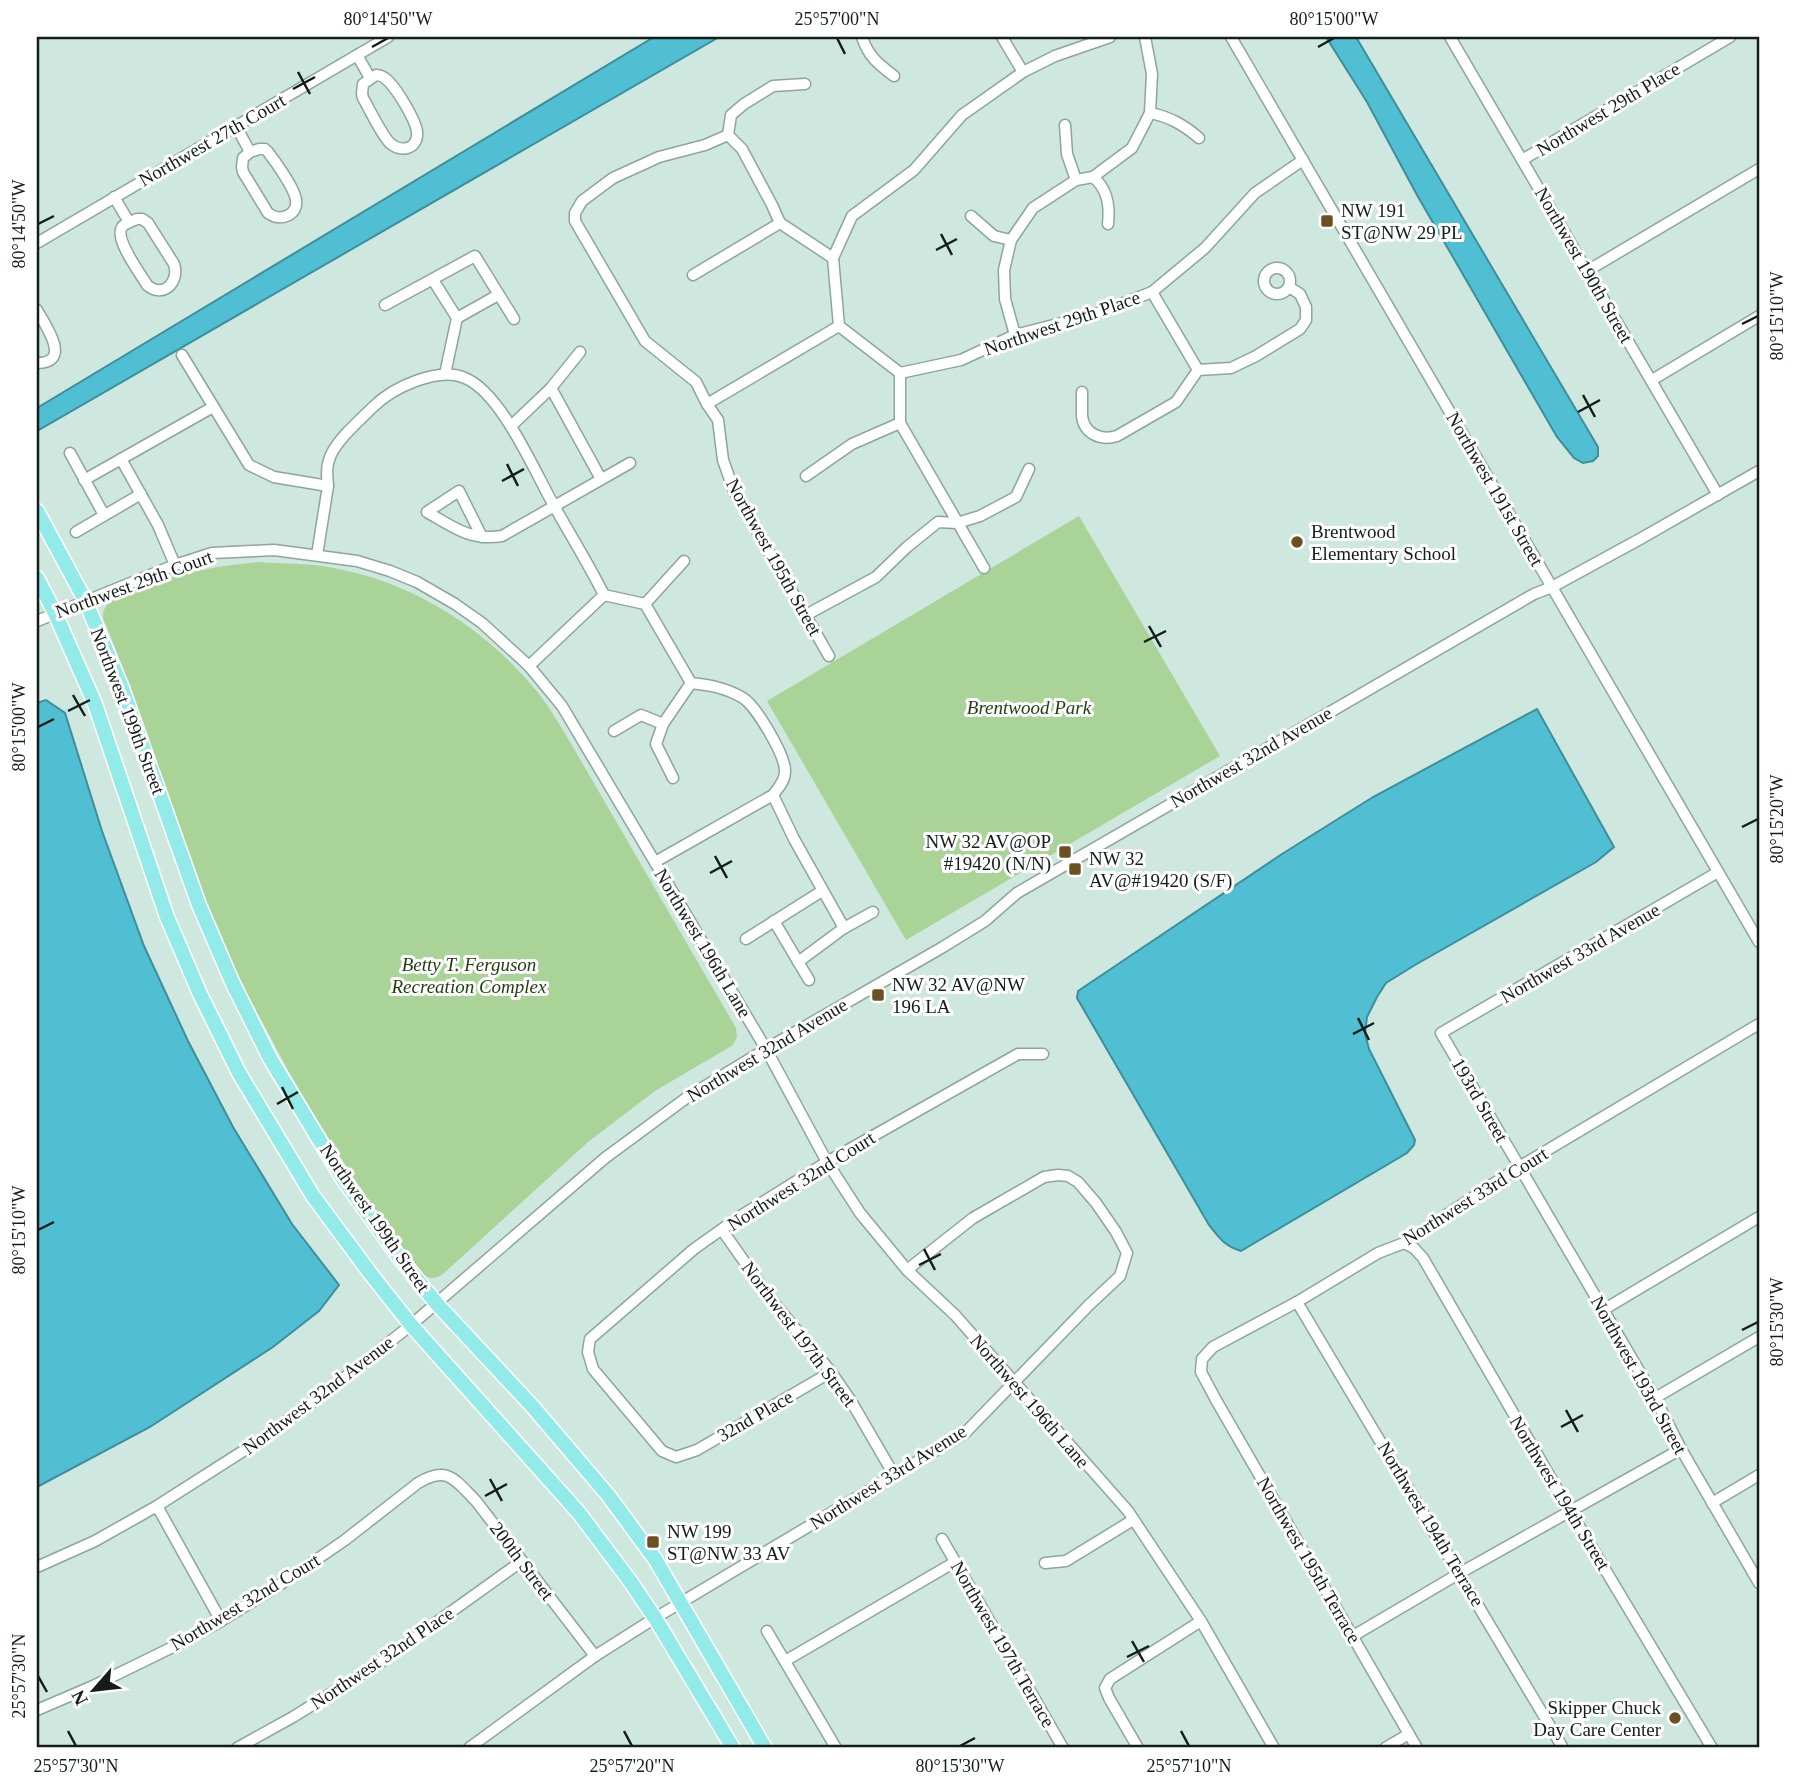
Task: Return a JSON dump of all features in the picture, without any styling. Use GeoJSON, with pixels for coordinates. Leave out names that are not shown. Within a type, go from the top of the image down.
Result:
{"type":"FeatureCollection","features":[{"type":"Feature","properties":{"kind":"main road","name":"Northwest 199th Street"},"geometry":{"type":"LineString","coordinates":[[37,511],[85,600],[122,688],[199,905],[265,1049],[343,1179],[399,1256],[437,1304],[532,1406],[608,1495],[655,1559],[765,1748]]}},
{"type":"Feature","properties":{"kind":"main road","name":"Northwest 199th Street"},"geometry":{"type":"LineString","coordinates":[[37,578],[95,704],[167,917],[200,994],[233,1061],[313,1196],[411,1325],[579,1513],[655,1618],[733,1748]]}},
{"type":"Feature","properties":{"kind":"street","name":"Northwest 27th Court"},"geometry":{"type":"LineString","coordinates":[[37,243],[388,37]]}},
{"type":"Feature","properties":{"kind":"street"},"geometry":{"type":"LineString","coordinates":[[862,37],[867,51],[894,76]]}},
{"type":"Feature","properties":{"kind":"street"},"geometry":{"type":"LineString","coordinates":[[1002,37],[1023,72]]}},
{"type":"Feature","properties":{"kind":"street"},"geometry":{"type":"LineString","coordinates":[[984,568],[900,423],[900,373],[839,326],[833,258],[852,216],[915,170],[962,115],[1023,72],[1055,55],[1110,37]]}},
{"type":"Feature","properties":{"kind":"street"},"geometry":{"type":"LineString","coordinates":[[1015,335],[1005,299],[1004,270],[1011,240],[1033,208],[1076,180],[1093,177],[1132,148],[1150,113],[1152,74],[1145,37]]}},
{"type":"Feature","properties":{"kind":"street","name":"Northwest 191st Street"},"geometry":{"type":"LineString","coordinates":[[1231,37],[1759,942]]}},
{"type":"Feature","properties":{"kind":"street","name":"Northwest 190th Street"},"geometry":{"type":"LineString","coordinates":[[1450,37],[1718,495]]}},
{"type":"Feature","properties":{"kind":"street","name":"Northwest 29th Place"},"geometry":{"type":"LineString","coordinates":[[1522,160],[1730,37]]}},
{"type":"Feature","properties":{"kind":"street"},"geometry":{"type":"LineString","coordinates":[[356,55],[370,78]]}},
{"type":"Feature","properties":{"kind":"street"},"geometry":{"type":"LineString","coordinates":[[381,76],[391,84],[412,119],[417,134],[410,148],[399,148],[387,140],[362,94],[363,84],[370,78],[381,76]]}},
{"type":"Feature","properties":{"kind":"street"},"geometry":{"type":"LineString","coordinates":[[805,84],[773,86],[744,104],[731,115],[728,135],[741,149],[780,223],[833,258]]}},
{"type":"Feature","properties":{"kind":"street"},"geometry":{"type":"LineString","coordinates":[[1150,113],[1185,126],[1199,138]]}},
{"type":"Feature","properties":{"kind":"street"},"geometry":{"type":"LineString","coordinates":[[1065,125],[1067,154],[1076,180]]}},
{"type":"Feature","properties":{"kind":"street"},"geometry":{"type":"LineString","coordinates":[[236,126],[250,152]]}},
{"type":"Feature","properties":{"kind":"street","name":"Northwest 195th Street"},"geometry":{"type":"LineString","coordinates":[[728,135],[705,145],[659,157],[613,178],[582,201],[575,213],[575,221],[645,341],[696,382],[718,420],[723,460],[733,491],[829,656]]}},
{"type":"Feature","properties":{"kind":"street"},"geometry":{"type":"LineString","coordinates":[[265,149],[287,181],[296,199],[296,206],[288,215],[279,218],[268,213],[242,167],[243,158],[250,152],[265,149]]}},
{"type":"Feature","properties":{"kind":"street","name":"Northwest 29th Place"},"geometry":{"type":"LineString","coordinates":[[900,373],[961,360],[1015,335],[1093,315],[1152,292],[1205,248],[1255,193],[1303,160]]}},
{"type":"Feature","properties":{"kind":"street"},"geometry":{"type":"LineString","coordinates":[[1587,271],[1759,169]]}},
{"type":"Feature","properties":{"kind":"street"},"geometry":{"type":"LineString","coordinates":[[1093,177],[1107,197],[1110,211],[1108,224]]}},
{"type":"Feature","properties":{"kind":"street"},"geometry":{"type":"LineString","coordinates":[[114,197],[129,222]]}},
{"type":"Feature","properties":{"kind":"street"},"geometry":{"type":"LineString","coordinates":[[971,216],[994,236],[1011,240]]}},
{"type":"Feature","properties":{"kind":"street"},"geometry":{"type":"LineString","coordinates":[[142,219],[148,223],[174,264],[175,278],[167,287],[158,290],[147,285],[122,244],[121,229],[129,222],[142,219]]}},
{"type":"Feature","properties":{"kind":"street"},"geometry":{"type":"LineString","coordinates":[[693,275],[780,223]]}},
{"type":"Feature","properties":{"kind":"street"},"geometry":{"type":"LineString","coordinates":[[386,305],[475,256],[513,319]]}},
{"type":"Feature","properties":{"kind":"street"},"geometry":{"type":"LineString","coordinates":[[433,280],[457,318],[445,374]]}},
{"type":"Feature","properties":{"kind":"street"},"geometry":{"type":"LineString","coordinates":[[1198,370],[1231,368],[1300,329],[1306,320],[1306,307],[1300,294],[1289,287]]}},
{"type":"Feature","properties":{"kind":"street"},"geometry":{"type":"LineString","coordinates":[[1152,292],[1198,370]]}},
{"type":"Feature","properties":{"kind":"street"},"geometry":{"type":"LineString","coordinates":[[457,318],[498,295]]}},
{"type":"Feature","properties":{"kind":"street"},"geometry":{"type":"LineString","coordinates":[[37,310],[56,347],[50,359],[37,363]]}},
{"type":"Feature","properties":{"kind":"street"},"geometry":{"type":"LineString","coordinates":[[1652,380],[1759,316]]}},
{"type":"Feature","properties":{"kind":"street"},"geometry":{"type":"LineString","coordinates":[[707,404],[839,326]]}},
{"type":"Feature","properties":{"kind":"street"},"geometry":{"type":"LineString","coordinates":[[511,426],[551,388],[580,352]]}},
{"type":"Feature","properties":{"kind":"street"},"geometry":{"type":"LineString","coordinates":[[182,355],[249,465],[274,477],[328,486]]}},
{"type":"Feature","properties":{"kind":"street"},"geometry":{"type":"LineString","coordinates":[[1083,392],[1082,419],[1096,437],[1108,439],[1176,402],[1198,370]]}},
{"type":"Feature","properties":{"kind":"street"},"geometry":{"type":"LineString","coordinates":[[317,555],[328,486],[329,458],[336,445],[376,404],[411,382],[445,374],[464,377],[483,390],[511,426],[604,595]]}},
{"type":"Feature","properties":{"kind":"street"},"geometry":{"type":"LineString","coordinates":[[551,388],[601,479]]}},
{"type":"Feature","properties":{"kind":"street"},"geometry":{"type":"LineString","coordinates":[[85,480],[213,407]]}},
{"type":"Feature","properties":{"kind":"street"},"geometry":{"type":"LineString","coordinates":[[806,476],[852,444],[900,423]]}},
{"type":"Feature","properties":{"kind":"street"},"geometry":{"type":"LineString","coordinates":[[70,453],[104,515]]}},
{"type":"Feature","properties":{"kind":"street"},"geometry":{"type":"LineString","coordinates":[[121,459],[158,525],[175,565]]}},
{"type":"Feature","properties":{"kind":"street"},"geometry":{"type":"LineString","coordinates":[[482,537],[459,491],[426,512],[464,534],[482,537],[502,537],[630,463]]}},
{"type":"Feature","properties":{"kind":"street"},"geometry":{"type":"LineString","coordinates":[[806,615],[876,577],[907,547],[938,523],[957,523],[979,516],[1016,497],[1029,469]]}},
{"type":"Feature","properties":{"kind":"street","name":"Northwest 32nd Avenue"},"geometry":{"type":"LineString","coordinates":[[37,1567],[95,1541],[157,1506],[262,1439],[411,1325],[597,1166],[689,1096],[943,947],[985,921],[1017,893],[1534,594],[1552,587],[1759,471]]}},
{"type":"Feature","properties":{"kind":"street"},"geometry":{"type":"LineString","coordinates":[[76,532],[141,494]]}},
{"type":"Feature","properties":{"kind":"street","name":"Northwest 29th Court"},"geometry":{"type":"LineString","coordinates":[[37,621],[175,565],[212,553],[274,550],[317,555]]}},
{"type":"Feature","properties":{"kind":"street","name":"Northwest 196th Lane"},"geometry":{"type":"LineString","coordinates":[[317,555],[357,561],[390,571],[417,582],[455,604],[482,623],[529,666],[562,706],[766,1049],[827,1162],[860,1213],[907,1270],[955,1315],[1128,1511],[1201,1622],[1274,1748]]}},
{"type":"Feature","properties":{"kind":"street"},"geometry":{"type":"LineString","coordinates":[[645,604],[684,561]]}},
{"type":"Feature","properties":{"kind":"street"},"geometry":{"type":"LineString","coordinates":[[604,595],[645,604],[691,683]]}},
{"type":"Feature","properties":{"kind":"street"},"geometry":{"type":"LineString","coordinates":[[529,666],[604,595]]}},
{"type":"Feature","properties":{"kind":"street"},"geometry":{"type":"LineString","coordinates":[[673,778],[656,744],[663,723],[691,683]]}},
{"type":"Feature","properties":{"kind":"street"},"geometry":{"type":"LineString","coordinates":[[655,862],[773,795],[782,783],[785,772],[783,758],[757,711],[743,698],[713,685],[691,683]]}},
{"type":"Feature","properties":{"kind":"street"},"geometry":{"type":"LineString","coordinates":[[614,731],[640,715],[663,723]]}},
{"type":"Feature","properties":{"kind":"street"},"geometry":{"type":"LineString","coordinates":[[773,795],[844,929]]}},
{"type":"Feature","properties":{"kind":"street","name":"Northwest 33rd Avenue"},"geometry":{"type":"LineString","coordinates":[[1441,1033],[1718,872]]}},
{"type":"Feature","properties":{"kind":"street"},"geometry":{"type":"LineString","coordinates":[[746,939],[822,891]]}},
{"type":"Feature","properties":{"kind":"street"},"geometry":{"type":"LineString","coordinates":[[798,961],[873,912]]}},
{"type":"Feature","properties":{"kind":"street"},"geometry":{"type":"LineString","coordinates":[[774,921],[808,980]]}},
{"type":"Feature","properties":{"kind":"street","name":"Northwest 33rd Court"},"geometry":{"type":"LineString","coordinates":[[1201,1373],[1202,1359],[1213,1346],[1378,1253],[1404,1243],[1519,1167],[1759,1024]]}},
{"type":"Feature","properties":{"kind":"street","name":"193rd Street"},"geometry":{"type":"LineString","coordinates":[[1441,1033],[1519,1167]]}},
{"type":"Feature","properties":{"kind":"street","name":"Northwest 32nd Court"},"geometry":{"type":"LineString","coordinates":[[676,1457],[662,1451],[593,1368],[588,1352],[590,1339],[694,1249],[739,1217],[827,1162],[1018,1054],[1043,1054]]}},
{"type":"Feature","properties":{"kind":"street","name":"Northwest 193rd Street"},"geometry":{"type":"LineString","coordinates":[[1519,1167],[1655,1398],[1681,1449],[1759,1583]]}},
{"type":"Feature","properties":{"kind":"street","name":"Northwest 33rd Avenue"},"geometry":{"type":"LineString","coordinates":[[469,1748],[595,1657],[680,1601],[965,1433],[1120,1276],[1127,1254],[1116,1232],[1078,1182],[1058,1175],[1044,1177],[973,1219],[907,1270]]}},
{"type":"Feature","properties":{"kind":"street"},"geometry":{"type":"LineString","coordinates":[[1603,1310],[1759,1217]]}},
{"type":"Feature","properties":{"kind":"street","name":"Northwest 197th Street"},"geometry":{"type":"LineString","coordinates":[[722,1230],[770,1298],[831,1372],[894,1475]]}},
{"type":"Feature","properties":{"kind":"street","name":"Northwest 194th Street"},"geometry":{"type":"LineString","coordinates":[[1404,1243],[1414,1248],[1423,1258],[1712,1748]]}},
{"type":"Feature","properties":{"kind":"street","name":"Northwest 194th Terrace"},"geometry":{"type":"LineString","coordinates":[[1297,1301],[1563,1748]]}},
{"type":"Feature","properties":{"kind":"street"},"geometry":{"type":"LineString","coordinates":[[1655,1398],[1759,1336]]}},
{"type":"Feature","properties":{"kind":"street","name":"32nd Place"},"geometry":{"type":"LineString","coordinates":[[676,1457],[697,1450],[831,1372]]}},
{"type":"Feature","properties":{"kind":"street","name":"Northwest 195th Terrace"},"geometry":{"type":"LineString","coordinates":[[1201,1373],[1418,1748]]}},
{"type":"Feature","properties":{"kind":"street"},"geometry":{"type":"LineString","coordinates":[[1353,1636],[1681,1449]]}},
{"type":"Feature","properties":{"kind":"street","name":"Northwest 32nd Court"},"geometry":{"type":"LineString","coordinates":[[37,1710],[131,1668],[221,1621],[345,1540],[418,1483],[440,1473]]}},
{"type":"Feature","properties":{"kind":"street","name":"200th Street"},"geometry":{"type":"LineString","coordinates":[[440,1473],[456,1480],[476,1501],[595,1657]]}},
{"type":"Feature","properties":{"kind":"street"},"geometry":{"type":"LineString","coordinates":[[1713,1503],[1759,1475]]}},
{"type":"Feature","properties":{"kind":"street"},"geometry":{"type":"LineString","coordinates":[[157,1506],[221,1621]]}},
{"type":"Feature","properties":{"kind":"street"},"geometry":{"type":"LineString","coordinates":[[1045,1563],[1066,1561],[1133,1520]]}},
{"type":"Feature","properties":{"kind":"street","name":"Northwest 197th Terrace"},"geometry":{"type":"LineString","coordinates":[[942,1539],[1063,1748]]}},
{"type":"Feature","properties":{"kind":"street","name":"Northwest 32nd Place"},"geometry":{"type":"LineString","coordinates":[[237,1748],[381,1662],[522,1560]]}},
{"type":"Feature","properties":{"kind":"street"},"geometry":{"type":"LineString","coordinates":[[785,1661],[955,1562]]}},
{"type":"Feature","properties":{"kind":"street"},"geometry":{"type":"LineString","coordinates":[[1138,1748],[1105,1688],[1110,1679],[1201,1622]]}},
{"type":"Feature","properties":{"kind":"street"},"geometry":{"type":"LineString","coordinates":[[767,1630],[836,1748]]}},
{"type":"Feature","properties":{"kind":"street"},"geometry":{"type":"LineString","coordinates":[[1385,1748],[1409,1734]]}},
{"type":"Feature","properties":{"kind":"green space","name":"Brentwood Park"},"geometry":{"type":"Polygon","coordinates":[[[1079,516],[1220,756],[906,940],[767,701],[1079,516]]]}},
{"type":"Feature","properties":{"kind":"green space","name":"Betty T. Ferguson Recreation Complex"},"geometry":{"type":"Polygon","coordinates":[[[259,562],[328,567],[389,583],[445,611],[495,648],[518,670],[542,698],[563,730],[736,1028],[737,1037],[733,1045],[655,1091],[588,1142],[443,1274],[435,1278],[423,1275],[368,1200],[291,1076],[250,999],[223,943],[189,860],[127,678],[103,618],[104,609],[110,602],[139,588],[206,569],[259,562]]]}},
{"type":"Feature","properties":{"kind":"water"},"geometry":{"type":"Polygon","coordinates":[[[654,37],[719,37],[37,431],[37,408],[654,37]]]}},
{"type":"Feature","properties":{"kind":"water"},"geometry":{"type":"Polygon","coordinates":[[[1326,37],[1356,37],[1598,447],[1598,456],[1593,461],[1583,463],[1574,458],[1557,437],[1417,195],[1367,102],[1326,37]]]}},
{"type":"Feature","properties":{"kind":"water"},"geometry":{"type":"Polygon","coordinates":[[[46,700],[65,713],[102,831],[144,946],[188,1041],[233,1127],[292,1224],[339,1285],[319,1311],[273,1347],[150,1427],[37,1487],[37,703],[46,700]]]}},
{"type":"Feature","properties":{"kind":"water"},"geometry":{"type":"Polygon","coordinates":[[[1537,709],[1614,847],[1596,862],[1386,983],[1367,1017],[1365,1034],[1369,1049],[1415,1140],[1414,1145],[1407,1153],[1241,1251],[1231,1247],[1219,1238],[1209,1225],[1077,998],[1078,991],[1282,854],[1373,797],[1537,709]]]}},
{"type":"Feature","properties":{"kind":"place","name":"NW 191 ST@NW 29 PL"},"geometry":{"type":"Point","coordinates":[1327,221]}},
{"type":"Feature","properties":{"kind":"place","name":"Brentwood Elementary School"},"geometry":{"type":"Point","coordinates":[1297,542]}},
{"type":"Feature","properties":{"kind":"place","name":"NW 32 AV@OP #19420 (N/N)"},"geometry":{"type":"Point","coordinates":[1065,852]}},
{"type":"Feature","properties":{"kind":"place","name":"NW 32 AV@#19420 (S/F)"},"geometry":{"type":"Point","coordinates":[1075,869]}},
{"type":"Feature","properties":{"kind":"place","name":"NW 32 AV@NW 196 LA"},"geometry":{"type":"Point","coordinates":[878,995]}},
{"type":"Feature","properties":{"kind":"place","name":"NW 199 ST@NW 33 AV"},"geometry":{"type":"Point","coordinates":[653,1542]}},
{"type":"Feature","properties":{"kind":"place","name":"Skipper Chuck Day Care Center"},"geometry":{"type":"Point","coordinates":[1675,1718]}}]}
